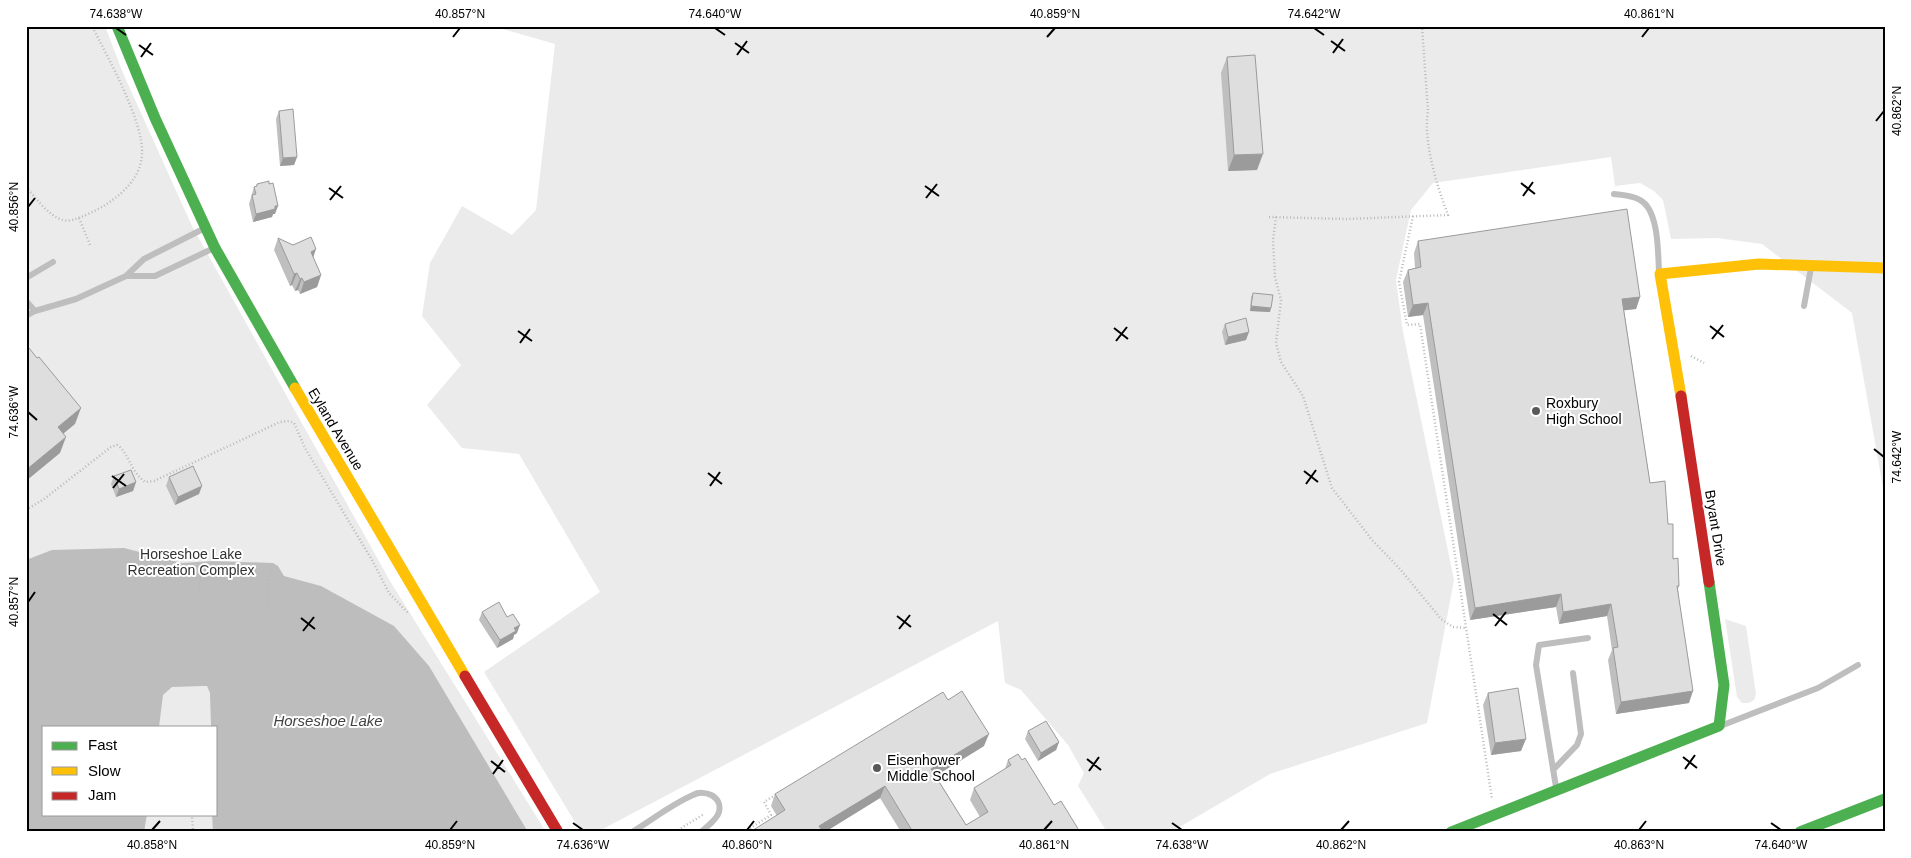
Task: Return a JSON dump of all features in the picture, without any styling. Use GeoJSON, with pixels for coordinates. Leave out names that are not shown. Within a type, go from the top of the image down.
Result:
{"type":"FeatureCollection","features":[{"type":"Feature","properties":{"kind":"street","name":"Eyland Avenue"},"geometry":{"type":"LineString","coordinates":[[117,26],[155,118],[215,248],[285,372],[558,832]]}},
{"type":"Feature","properties":{"kind":"street"},"geometry":{"type":"LineString","coordinates":[[1660,274],[1759,264],[1885,268]]}},
{"type":"Feature","properties":{"kind":"street","name":"Bryant Drive"},"geometry":{"type":"LineString","coordinates":[[1660,274],[1673,344],[1724,685],[1720,726]]}},
{"type":"Feature","properties":{"kind":"street"},"geometry":{"type":"LineString","coordinates":[[1451,832],[1720,726]]}},
{"type":"Feature","properties":{"kind":"street"},"geometry":{"type":"LineString","coordinates":[[1800,832],[1885,798]]}},
{"type":"Feature","properties":{"kind":"lane"},"geometry":{"type":"LineString","coordinates":[[1614,194],[1628,195],[1642,200],[1651,210],[1657,239],[1660,274]]}},
{"type":"Feature","properties":{"kind":"lane"},"geometry":{"type":"LineString","coordinates":[[26,316],[76,299],[126,276],[144,259],[205,227]]}},
{"type":"Feature","properties":{"kind":"lane"},"geometry":{"type":"LineString","coordinates":[[126,276],[155,276],[215,248]]}},
{"type":"Feature","properties":{"kind":"lane"},"geometry":{"type":"LineString","coordinates":[[26,278],[53,262]]}},
{"type":"Feature","properties":{"kind":"lane"},"geometry":{"type":"LineString","coordinates":[[1804,306],[1812,266]]}},
{"type":"Feature","properties":{"kind":"lane"},"geometry":{"type":"LineString","coordinates":[[26,301],[35,312]]}},
{"type":"Feature","properties":{"kind":"lane"},"geometry":{"type":"LineString","coordinates":[[1556,790],[1536,665],[1538,645],[1588,638]]}},
{"type":"Feature","properties":{"kind":"lane"},"geometry":{"type":"LineString","coordinates":[[1720,726],[1818,688],[1858,666]]}},
{"type":"Feature","properties":{"kind":"lane"},"geometry":{"type":"LineString","coordinates":[[1553,770],[1577,745],[1581,734],[1573,672]]}},
{"type":"Feature","properties":{"kind":"lane"},"geometry":{"type":"LineString","coordinates":[[632,832],[692,795],[707,792],[718,802],[720,810],[715,819],[701,832]]}},
{"type":"Feature","properties":{"kind":"path"},"geometry":{"type":"LineString","coordinates":[[26,187],[56,217],[64,221],[71,221],[93,212],[112,200],[130,184],[138,170],[142,155],[141,138],[116,75],[92,26]]}},
{"type":"Feature","properties":{"kind":"path"},"geometry":{"type":"LineString","coordinates":[[1269,217],[1346,219],[1448,214],[1436,183],[1426,123],[1428,111],[1422,26]]}},
{"type":"Feature","properties":{"kind":"path"},"geometry":{"type":"LineString","coordinates":[[1413,216],[1400,282],[1406,325],[1420,324],[1493,803]]}},
{"type":"Feature","properties":{"kind":"path"},"geometry":{"type":"LineString","coordinates":[[1276,217],[1273,240],[1275,278],[1280,300],[1276,343],[1281,362],[1303,396],[1332,488],[1372,540],[1400,569],[1441,619],[1453,627],[1466,628]]}},
{"type":"Feature","properties":{"kind":"path"},"geometry":{"type":"LineString","coordinates":[[79,218],[90,245]]}},
{"type":"Feature","properties":{"kind":"path"},"geometry":{"type":"LineString","coordinates":[[1686,352],[1704,363]]}},
{"type":"Feature","properties":{"kind":"path"},"geometry":{"type":"LineString","coordinates":[[26,510],[44,499],[111,447],[117,445],[121,448],[134,473],[145,482],[154,481],[280,422],[289,421],[296,427],[305,448],[372,560],[389,593],[408,613],[412,621]]}},
{"type":"Feature","properties":{"kind":"path"},"geometry":{"type":"LineString","coordinates":[[199,595],[202,560]]}},
{"type":"Feature","properties":{"kind":"path"},"geometry":{"type":"LineString","coordinates":[[267,605],[270,563]]}},
{"type":"Feature","properties":{"kind":"path"},"geometry":{"type":"LineString","coordinates":[[744,832],[771,814],[764,802],[781,792]]}},
{"type":"Feature","properties":{"kind":"path"},"geometry":{"type":"LineString","coordinates":[[675,832],[706,813]]}},
{"type":"Feature","properties":{"kind":"path"},"geometry":{"type":"LineString","coordinates":[[192,816],[193,832]]}},
{"type":"Feature","properties":{"kind":"green space","name":"Horseshoe Lake Recreation Complex"},"geometry":{"type":"Polygon","coordinates":[[[26,26],[105,26],[123,73],[192,226],[390,581],[546,832],[26,832],[26,26]]]}},
{"type":"Feature","properties":{"kind":"green space"},"geometry":{"type":"Polygon","coordinates":[[[492,26],[1885,26],[1885,499],[1852,313],[1762,244],[1717,238],[1671,239],[1663,200],[1654,191],[1640,183],[1615,186],[1611,157],[1433,183],[1411,210],[1396,280],[1403,332],[1454,580],[1427,723],[1270,774],[1171,832],[1107,832],[1078,786],[1084,773],[1068,745],[1021,690],[1005,683],[998,621],[597,832],[581,832],[484,672],[600,592],[519,454],[462,448],[427,405],[461,365],[422,316],[430,263],[462,206],[512,235],[536,210],[555,44],[492,26]]]}},
{"type":"Feature","properties":{"kind":"green space"},"geometry":{"type":"Polygon","coordinates":[[[1725,619],[1746,626],[1756,694],[1754,700],[1749,703],[1742,703],[1737,697],[1725,619]]]}},
{"type":"Feature","properties":{"kind":"water","name":"Horseshoe Lake"},"geometry":{"type":"Polygon","coordinates":[[[124,548],[182,563],[213,561],[273,563],[278,566],[284,576],[321,586],[394,626],[429,666],[528,832],[213,832],[212,816],[218,816],[218,726],[211,726],[210,693],[207,686],[203,686],[172,687],[163,695],[159,726],[42,726],[42,816],[147,816],[144,832],[26,832],[26,560],[52,550],[124,548]]]}},
{"type":"Feature","properties":{"kind":"building"},"geometry":{"type":"Polygon","coordinates":[[[1255,55],[1263,154],[1234,155],[1227,57],[1255,55]]]}},
{"type":"Feature","properties":{"kind":"building"},"geometry":{"type":"Polygon","coordinates":[[[293,109],[297,157],[283,158],[279,111],[293,109]]]}},
{"type":"Feature","properties":{"kind":"building"},"geometry":{"type":"Polygon","coordinates":[[[269,181],[269,184],[273,183],[278,206],[275,206],[275,209],[256,214],[252,195],[256,194],[254,187],[257,184],[269,181]]]}},
{"type":"Feature","properties":{"kind":"building","name":"Roxbury High School"},"geometry":{"type":"Polygon","coordinates":[[[1627,209],[1640,297],[1622,299],[1650,483],[1665,481],[1668,524],[1673,524],[1673,559],[1678,558],[1679,586],[1677,586],[1693,691],[1621,702],[1613,648],[1618,647],[1611,604],[1563,612],[1561,594],[1475,608],[1428,303],[1413,305],[1408,270],[1421,267],[1418,241],[1627,209]]]}},
{"type":"Feature","properties":{"kind":"building"},"geometry":{"type":"Polygon","coordinates":[[[311,237],[316,249],[311,252],[321,275],[304,282],[297,273],[294,274],[278,238],[293,245],[311,237]]]}},
{"type":"Feature","properties":{"kind":"building"},"geometry":{"type":"Polygon","coordinates":[[[1253,293],[1273,295],[1271,308],[1251,306],[1253,293]]]}},
{"type":"Feature","properties":{"kind":"building"},"geometry":{"type":"Polygon","coordinates":[[[1246,318],[1249,332],[1228,337],[1225,324],[1246,318]]]}},
{"type":"Feature","properties":{"kind":"building"},"geometry":{"type":"Polygon","coordinates":[[[29,348],[37,358],[39,357],[81,408],[58,427],[66,437],[26,470],[26,351],[29,348]]]}},
{"type":"Feature","properties":{"kind":"building"},"geometry":{"type":"Polygon","coordinates":[[[193,466],[202,486],[178,497],[169,477],[193,466]]]}},
{"type":"Feature","properties":{"kind":"building"},"geometry":{"type":"Polygon","coordinates":[[[131,470],[136,482],[119,489],[114,476],[131,470]]]}},
{"type":"Feature","properties":{"kind":"building"},"geometry":{"type":"Polygon","coordinates":[[[499,602],[507,617],[513,614],[520,625],[514,628],[516,631],[500,640],[482,612],[499,602]]]}},
{"type":"Feature","properties":{"kind":"building"},"geometry":{"type":"Polygon","coordinates":[[[1518,688],[1526,739],[1495,743],[1488,693],[1518,688]]]}},
{"type":"Feature","properties":{"kind":"building"},"geometry":{"type":"Polygon","coordinates":[[[962,691],[989,734],[931,769],[966,825],[988,812],[974,788],[1011,765],[1008,760],[1018,754],[1022,760],[1025,758],[1054,805],[1061,801],[1080,832],[913,832],[885,786],[819,826],[823,832],[750,832],[785,810],[775,794],[943,692],[948,700],[962,691]]]}},
{"type":"Feature","properties":{"kind":"building"},"geometry":{"type":"Polygon","coordinates":[[[1046,721],[1059,742],[1041,753],[1028,731],[1046,721]]]}},
{"type":"Feature","properties":{"kind":"traffic: fast"},"geometry":{"type":"LineString","coordinates":[[117,26],[155,118],[215,248],[295,388]]}},
{"type":"Feature","properties":{"kind":"traffic: fast"},"geometry":{"type":"LineString","coordinates":[[1451,832],[1719,726],[1724,685],[1709,582]]}},
{"type":"Feature","properties":{"kind":"traffic: fast"},"geometry":{"type":"LineString","coordinates":[[1800,832],[1885,799]]}},
{"type":"Feature","properties":{"kind":"traffic: slow"},"geometry":{"type":"LineString","coordinates":[[1681,396],[1660,274],[1759,264],[1885,268]]}},
{"type":"Feature","properties":{"kind":"traffic: slow"},"geometry":{"type":"LineString","coordinates":[[295,388],[465,676]]}},
{"type":"Feature","properties":{"kind":"traffic: jam"},"geometry":{"type":"LineString","coordinates":[[1681,396],[1709,582]]}},
{"type":"Feature","properties":{"kind":"traffic: jam"},"geometry":{"type":"LineString","coordinates":[[465,676],[558,832]]}},
{"type":"Feature","properties":{"kind":"place","name":"Roxbury High School"},"geometry":{"type":"Point","coordinates":[1536,411]}},
{"type":"Feature","properties":{"kind":"place","name":"Eisenhower Middle School"},"geometry":{"type":"Point","coordinates":[877,768]}}]}
